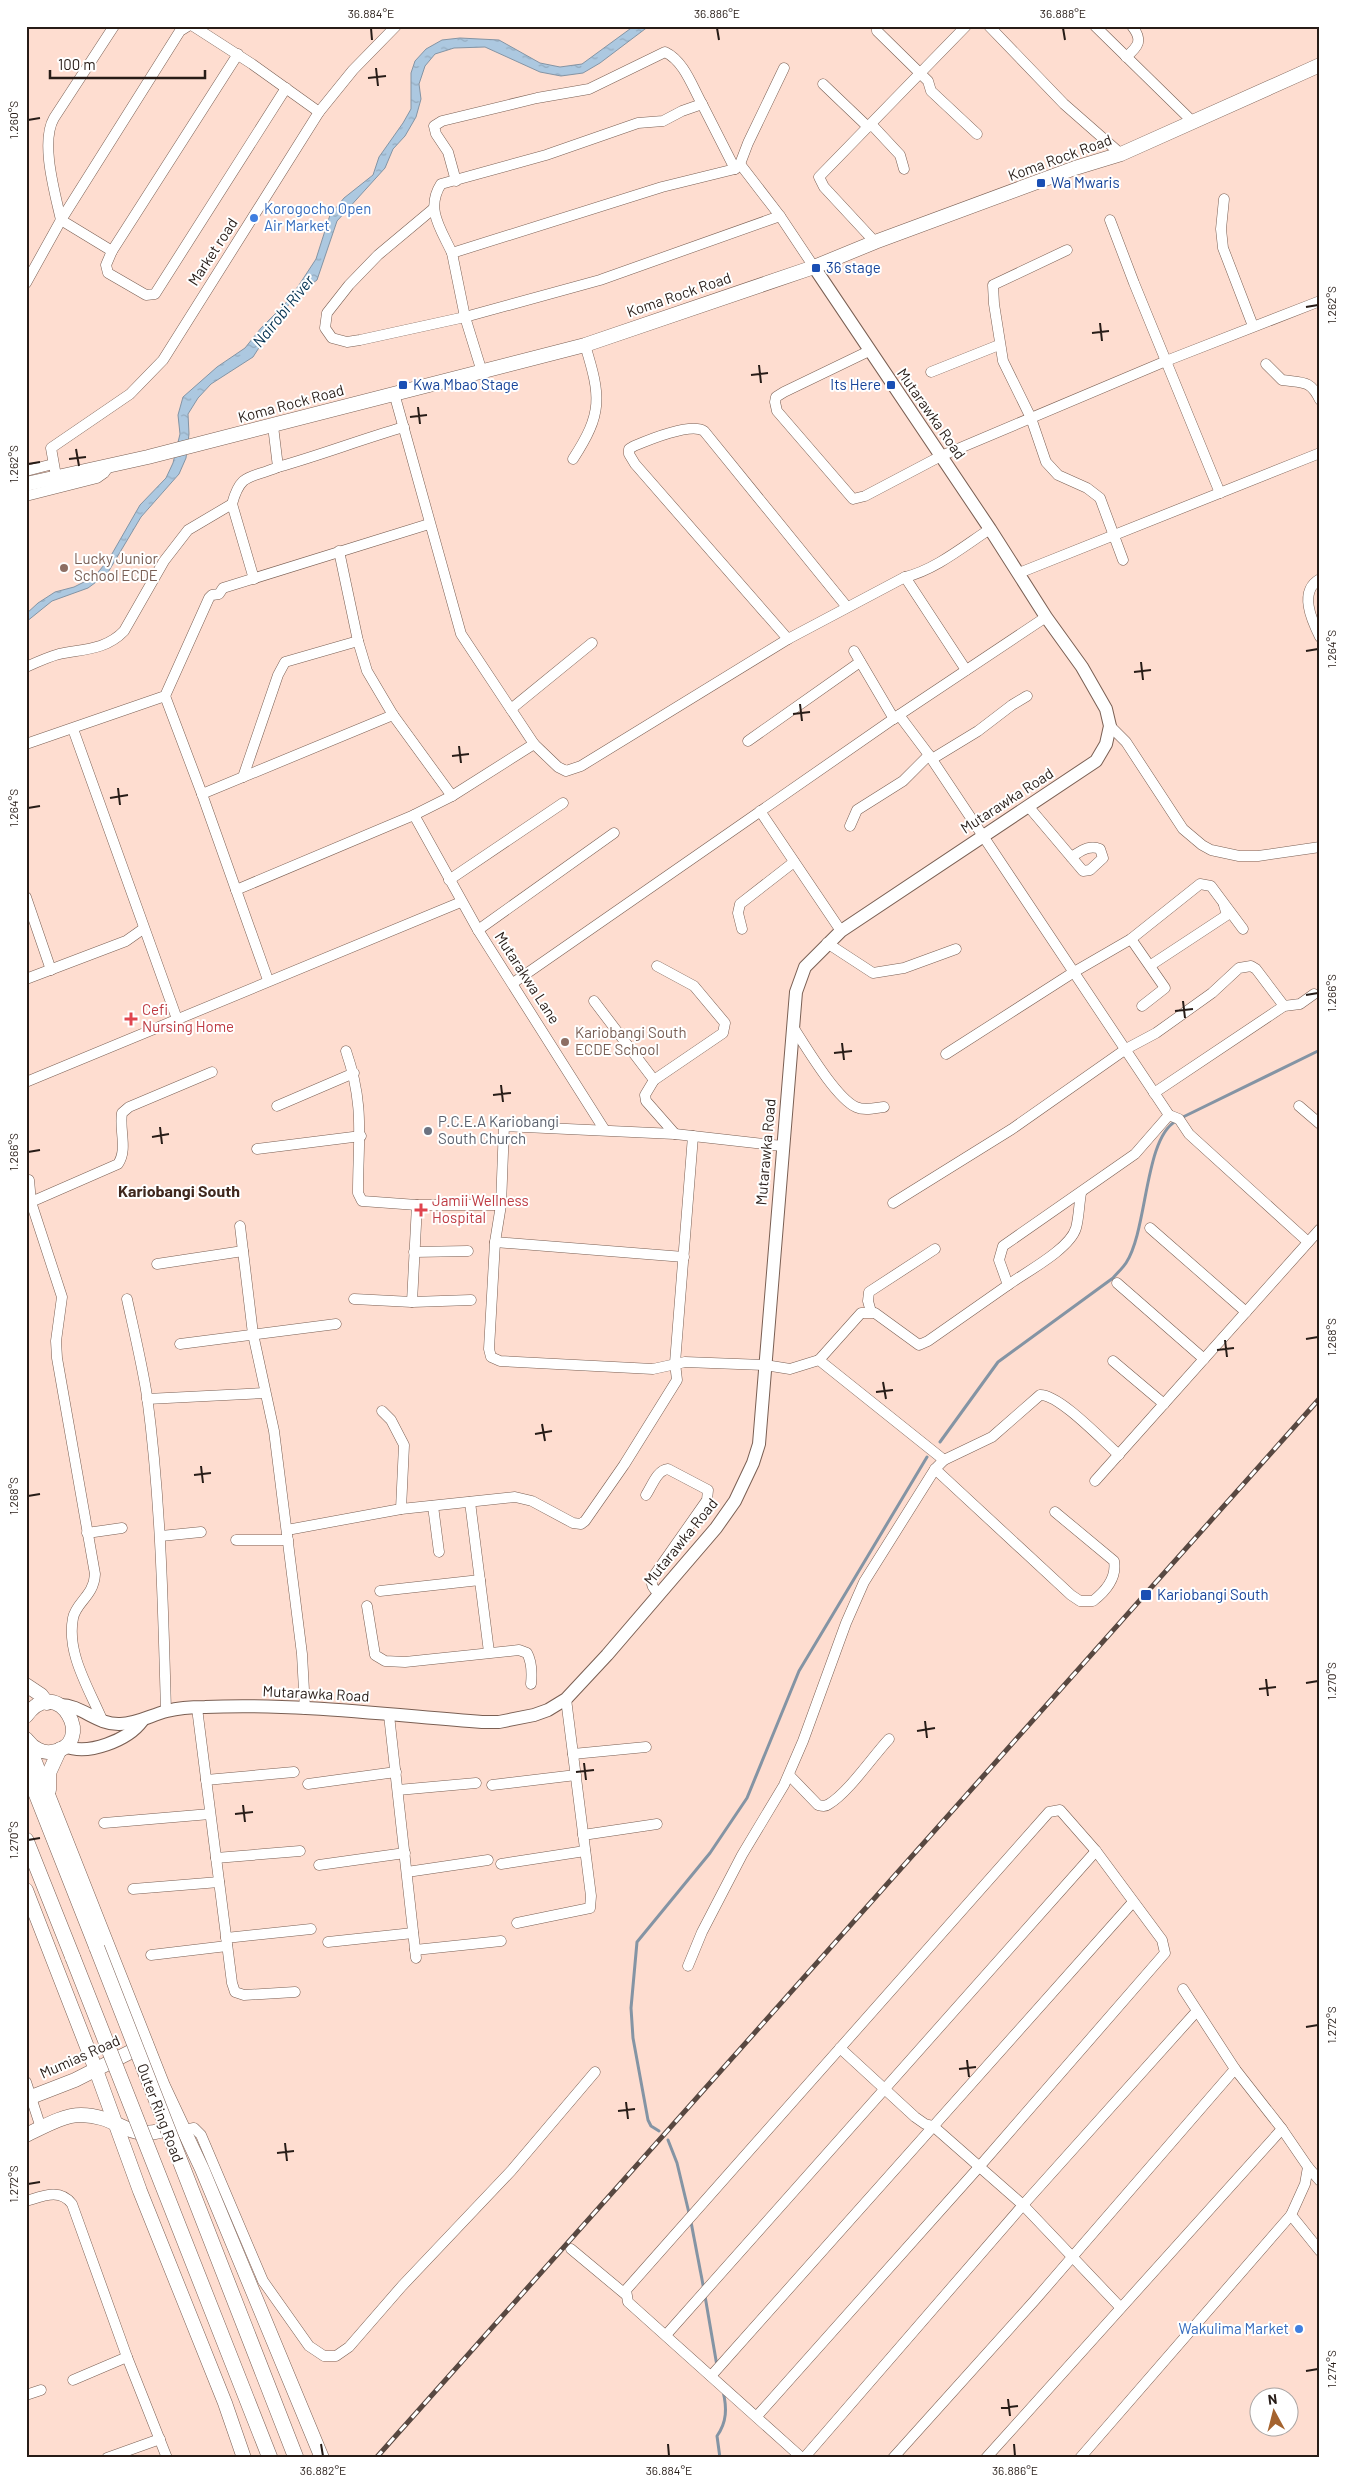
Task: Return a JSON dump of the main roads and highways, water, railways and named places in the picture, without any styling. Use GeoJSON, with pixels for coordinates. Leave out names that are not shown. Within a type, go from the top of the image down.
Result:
{"type":"FeatureCollection","features":[{"type":"Feature","properties":{"kind":"main road","name":"Koma Rock Road"},"geometry":{"type":"LineString","coordinates":[[26,484],[55,470],[109,466],[148,457],[585,345],[814,267],[875,242],[1075,168],[1121,154],[1320,65]]}},
{"type":"Feature","properties":{"kind":"main road","name":"Mutarawka Road"},"geometry":{"type":"LineString","coordinates":[[26,1685],[53,1704]]}},
{"type":"Feature","properties":{"kind":"main road"},"geometry":{"type":"LineString","coordinates":[[26,1716],[35,1707],[53,1704],[70,1714],[73,1728],[72,1735],[62,1748],[49,1773],[51,1803]]}},
{"type":"Feature","properties":{"kind":"main road","name":"Outer Ring Road"},"geometry":{"type":"LineString","coordinates":[[26,1738],[35,1748],[43,1751],[62,1748]]}},
{"type":"Feature","properties":{"kind":"main road","name":"Outer Ring Road"},"geometry":{"type":"LineString","coordinates":[[26,1738],[147,2044],[322,2458]]}},
{"type":"Feature","properties":{"kind":"main road","name":"Outer Ring Road"},"geometry":{"type":"LineString","coordinates":[[26,1768],[296,2458]]}},
{"type":"Feature","properties":{"kind":"main road","name":"Outer Ring Road"},"geometry":{"type":"LineString","coordinates":[[26,1840],[270,2458]]}},
{"type":"Feature","properties":{"kind":"main road"},"geometry":{"type":"LineString","coordinates":[[26,1890],[96,2070],[140,2191],[225,2403],[244,2458]]}},
{"type":"Feature","properties":{"kind":"main road","name":"Mumias Road"},"geometry":{"type":"LineString","coordinates":[[29,2097],[96,2070],[147,2044]]}},
{"type":"Feature","properties":{"kind":"main road"},"geometry":{"type":"LineString","coordinates":[[26,2135],[79,2115],[101,2118],[139,2134],[146,2135],[184,2130]]}},
{"type":"Feature","properties":{"kind":"water","name":"Nairobi River"},"geometry":{"type":"Polygon","coordinates":[[[634,26],[649,26],[600,63],[583,73],[561,76],[540,72],[485,47],[454,48],[435,54],[425,66],[419,84],[421,99],[416,117],[405,136],[393,149],[385,168],[337,221],[317,280],[298,294],[280,315],[253,357],[211,384],[198,398],[188,414],[189,434],[186,458],[179,474],[141,517],[107,574],[88,588],[52,601],[26,622],[26,614],[38,603],[55,592],[74,587],[94,577],[109,559],[140,505],[166,478],[173,463],[180,434],[178,415],[183,397],[217,367],[245,348],[261,328],[285,304],[299,285],[316,259],[330,215],[344,198],[373,175],[379,157],[411,109],[411,73],[415,61],[426,49],[442,40],[460,38],[499,40],[540,63],[560,67],[582,64],[634,26]]]}},
{"type":"Feature","properties":{"kind":"waterway"},"geometry":{"type":"LineString","coordinates":[[1181,1118],[1320,1050]]}},
{"type":"Feature","properties":{"kind":"waterway"},"geometry":{"type":"LineString","coordinates":[[940,1442],[998,1362],[1113,1278],[1126,1263],[1139,1229],[1152,1165],[1158,1146],[1166,1131],[1176,1121]]}},
{"type":"Feature","properties":{"kind":"waterway"},"geometry":{"type":"LineString","coordinates":[[659,2131],[651,2126],[648,2120],[633,2038],[631,2008],[637,1942],[710,1853],[747,1798],[799,1671],[927,1457]]}},
{"type":"Feature","properties":{"kind":"waterway"},"geometry":{"type":"LineString","coordinates":[[668,2140],[677,2163],[689,2213]]}},
{"type":"Feature","properties":{"kind":"waterway"},"geometry":{"type":"LineString","coordinates":[[691,2222],[704,2290]]}},
{"type":"Feature","properties":{"kind":"waterway"},"geometry":{"type":"LineString","coordinates":[[705,2296],[717,2366]]}},
{"type":"Feature","properties":{"kind":"waterway"},"geometry":{"type":"LineString","coordinates":[[720,2458],[717,2436],[723,2425],[725,2415],[723,2391]]}},
{"type":"Feature","properties":{"kind":"railway"},"geometry":{"type":"LineString","coordinates":[[376,2458],[1320,1398]]}},
{"type":"Feature","properties":{"kind":"place","name":"Wa Mwaris"},"geometry":{"type":"Point","coordinates":[1041,183]}},
{"type":"Feature","properties":{"kind":"place","name":"Korogocho Open Air Market"},"geometry":{"type":"Point","coordinates":[254,218]}},
{"type":"Feature","properties":{"kind":"place","name":"36 stage"},"geometry":{"type":"Point","coordinates":[816,268]}},
{"type":"Feature","properties":{"kind":"place","name":"Kwa Mbao Stage"},"geometry":{"type":"Point","coordinates":[403,385]}},
{"type":"Feature","properties":{"kind":"place","name":"Its Here"},"geometry":{"type":"Point","coordinates":[891,385]}},
{"type":"Feature","properties":{"kind":"place","name":"Lucky Junior School ECDE"},"geometry":{"type":"Point","coordinates":[64,568]}},
{"type":"Feature","properties":{"kind":"place","name":"Cefi Nursing Home"},"geometry":{"type":"Point","coordinates":[131,1019]}},
{"type":"Feature","properties":{"kind":"place","name":"Kariobangi South ECDE School"},"geometry":{"type":"Point","coordinates":[565,1042]}},
{"type":"Feature","properties":{"kind":"place","name":"P.C.E.A Kariobangi South Church"},"geometry":{"type":"Point","coordinates":[428,1131]}},
{"type":"Feature","properties":{"kind":"place","name":"Jamii Wellness Hospital"},"geometry":{"type":"Point","coordinates":[421,1210]}},
{"type":"Feature","properties":{"kind":"place","name":"Kariobangi South"},"geometry":{"type":"Point","coordinates":[1146,1595]}},
{"type":"Feature","properties":{"kind":"place","name":"Wakulima Market"},"geometry":{"type":"Point","coordinates":[1299,2329]}},
{"type":"Feature","properties":{"kind":"district","name":"Kariobangi South"},"geometry":{"type":"Point","coordinates":[179,1191]}}]}
